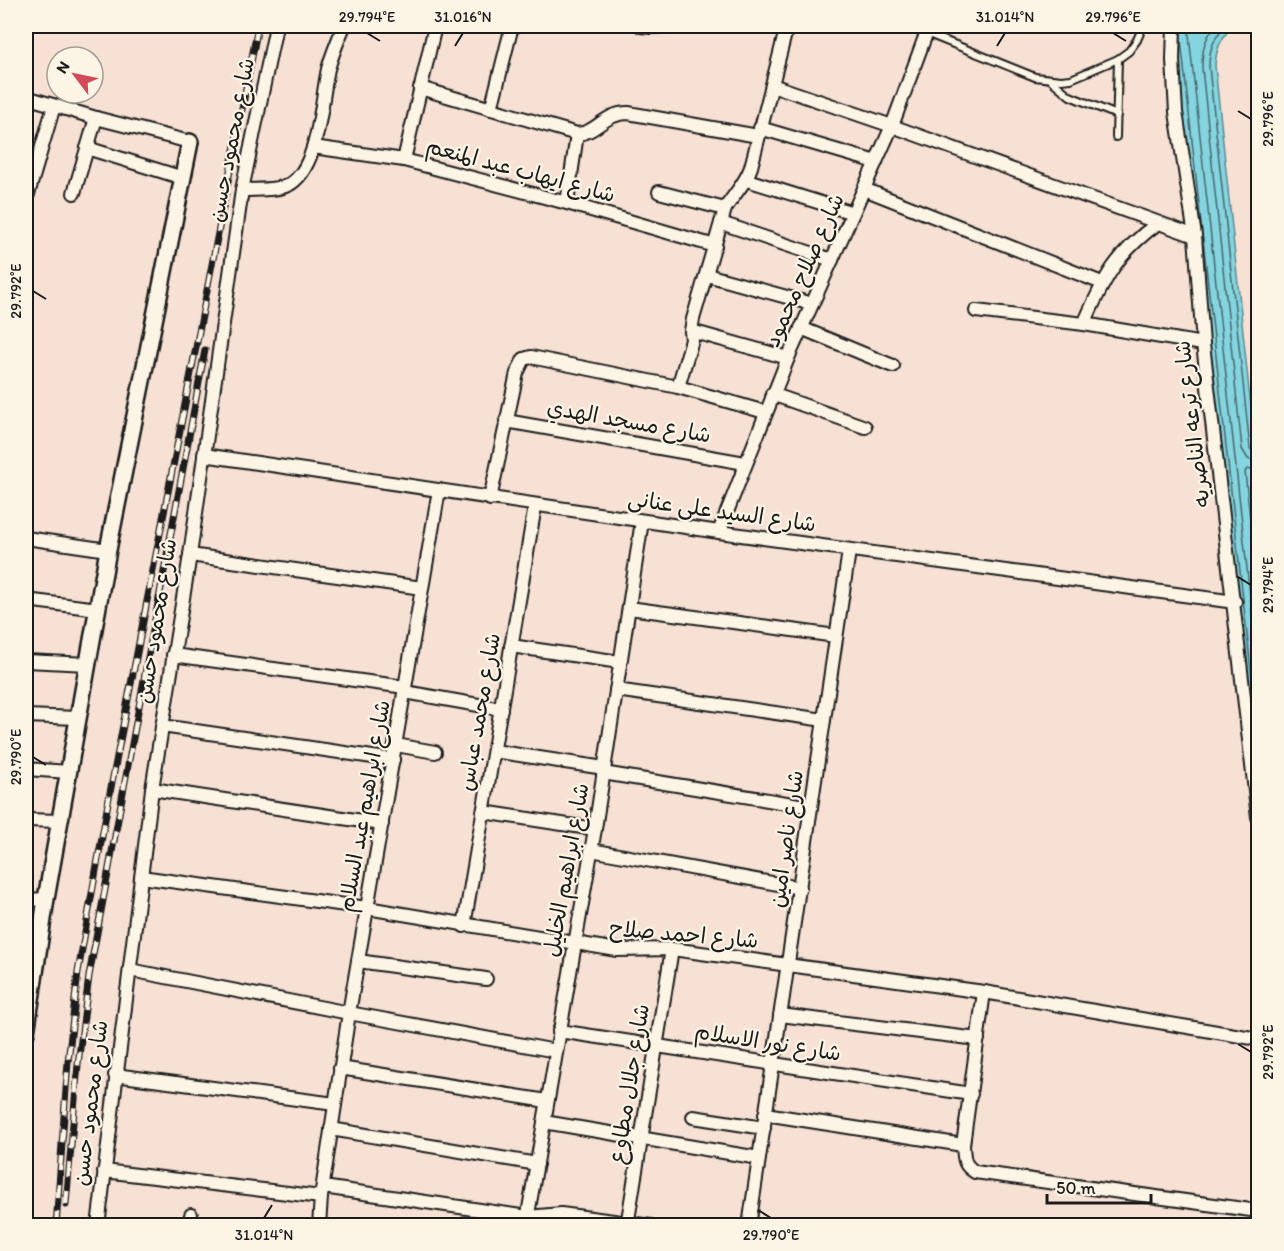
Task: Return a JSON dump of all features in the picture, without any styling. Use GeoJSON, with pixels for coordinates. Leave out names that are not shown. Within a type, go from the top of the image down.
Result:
{"type":"FeatureCollection","features":[{"type":"Feature","properties":{"kind":"street","name":"شارع محمود حسن"},"geometry":{"type":"LineString","coordinates":[[98,1226],[152,789],[190,555],[242,190],[276,26]]}},
{"type":"Feature","properties":{"kind":"street"},"geometry":{"type":"LineString","coordinates":[[242,190],[286,186],[294,182],[307,167],[329,68],[344,26]]}},
{"type":"Feature","properties":{"kind":"street"},"geometry":{"type":"LineString","coordinates":[[404,160],[435,26]]}},
{"type":"Feature","properties":{"kind":"street"},"geometry":{"type":"LineString","coordinates":[[491,109],[512,26]]}},
{"type":"Feature","properties":{"kind":"street"},"geometry":{"type":"LineString","coordinates":[[641,26],[665,26]]}},
{"type":"Feature","properties":{"kind":"street"},"geometry":{"type":"LineString","coordinates":[[678,387],[692,340],[693,319],[725,209],[734,194],[747,180],[787,26]]}},
{"type":"Feature","properties":{"kind":"street","name":"شارع ترعه الناصريه"},"geometry":{"type":"LineString","coordinates":[[1174,26],[1176,112],[1195,236],[1203,344],[1235,602],[1258,817]]}},
{"type":"Feature","properties":{"kind":"street","name":"شارع صلاح محمود"},"geometry":{"type":"LineString","coordinates":[[718,532],[772,394],[892,126],[927,29]]}},
{"type":"Feature","properties":{"kind":"street"},"geometry":{"type":"LineString","coordinates":[[771,85],[892,126],[1195,236]]}},
{"type":"Feature","properties":{"kind":"street"},"geometry":{"type":"LineString","coordinates":[[420,88],[577,134],[590,131],[609,116],[628,113],[759,132],[876,162]]}},
{"type":"Feature","properties":{"kind":"street"},"geometry":{"type":"LineString","coordinates":[[26,97],[190,142]]}},
{"type":"Feature","properties":{"kind":"street"},"geometry":{"type":"LineString","coordinates":[[26,201],[54,106]]}},
{"type":"Feature","properties":{"kind":"street"},"geometry":{"type":"LineString","coordinates":[[74,193],[96,118]]}},
{"type":"Feature","properties":{"kind":"street"},"geometry":{"type":"LineString","coordinates":[[567,203],[577,134]]}},
{"type":"Feature","properties":{"kind":"street","name":"شارع محمود حسن"},"geometry":{"type":"LineString","coordinates":[[26,1033],[29,980],[46,899],[108,550],[190,142]]}},
{"type":"Feature","properties":{"kind":"street","name":"شارع ايهاب عبد المنعم"},"geometry":{"type":"LineString","coordinates":[[313,147],[404,160],[567,203],[715,246]]}},
{"type":"Feature","properties":{"kind":"street"},"geometry":{"type":"LineString","coordinates":[[87,148],[183,178]]}},
{"type":"Feature","properties":{"kind":"street"},"geometry":{"type":"LineString","coordinates":[[747,180],[853,213]]}},
{"type":"Feature","properties":{"kind":"street"},"geometry":{"type":"LineString","coordinates":[[864,189],[1102,283]]}},
{"type":"Feature","properties":{"kind":"street"},"geometry":{"type":"LineString","coordinates":[[659,192],[725,209]]}},
{"type":"Feature","properties":{"kind":"street"},"geometry":{"type":"LineString","coordinates":[[1084,324],[1102,283],[1126,249],[1158,223]]}},
{"type":"Feature","properties":{"kind":"street"},"geometry":{"type":"LineString","coordinates":[[721,224],[832,260]]}},
{"type":"Feature","properties":{"kind":"street"},"geometry":{"type":"LineString","coordinates":[[707,274],[812,304]]}},
{"type":"Feature","properties":{"kind":"street"},"geometry":{"type":"LineString","coordinates":[[976,311],[1084,324],[1203,344]]}},
{"type":"Feature","properties":{"kind":"street"},"geometry":{"type":"LineString","coordinates":[[801,328],[893,366]]}},
{"type":"Feature","properties":{"kind":"street"},"geometry":{"type":"LineString","coordinates":[[691,331],[788,358]]}},
{"type":"Feature","properties":{"kind":"street"},"geometry":{"type":"LineString","coordinates":[[490,499],[519,365],[524,359],[531,357],[678,387],[765,412]]}},
{"type":"Feature","properties":{"kind":"street"},"geometry":{"type":"LineString","coordinates":[[772,394],[865,427]]}},
{"type":"Feature","properties":{"kind":"street","name":"شارع مسجد الهدي"},"geometry":{"type":"LineString","coordinates":[[506,421],[745,463]]}},
{"type":"Feature","properties":{"kind":"street","name":"شارع السيد على عنانى"},"geometry":{"type":"LineString","coordinates":[[204,455],[849,551],[1235,602]]}},
{"type":"Feature","properties":{"kind":"street","name":"شارع ابراهيم عبد السلام"},"geometry":{"type":"LineString","coordinates":[[319,1226],[340,1068],[439,490]]}},
{"type":"Feature","properties":{"kind":"street","name":"شارع محمد عباس"},"geometry":{"type":"LineString","coordinates":[[464,926],[535,506]]}},
{"type":"Feature","properties":{"kind":"street","name":"شارع ابراهيم الخليل"},"geometry":{"type":"LineString","coordinates":[[527,1221],[595,829],[642,521]]}},
{"type":"Feature","properties":{"kind":"street"},"geometry":{"type":"LineString","coordinates":[[26,538],[108,550]]}},
{"type":"Feature","properties":{"kind":"street","name":"شارع ناصر امين"},"geometry":{"type":"LineString","coordinates":[[749,1226],[849,551]]}},
{"type":"Feature","properties":{"kind":"street"},"geometry":{"type":"LineString","coordinates":[[190,555],[423,588]]}},
{"type":"Feature","properties":{"kind":"street"},"geometry":{"type":"LineString","coordinates":[[26,600],[98,609]]}},
{"type":"Feature","properties":{"kind":"street"},"geometry":{"type":"LineString","coordinates":[[629,608],[836,636]]}},
{"type":"Feature","properties":{"kind":"street"},"geometry":{"type":"LineString","coordinates":[[512,646],[620,662]]}},
{"type":"Feature","properties":{"kind":"street"},"geometry":{"type":"LineString","coordinates":[[173,655],[405,690],[501,709]]}},
{"type":"Feature","properties":{"kind":"street"},"geometry":{"type":"LineString","coordinates":[[26,661],[88,664]]}},
{"type":"Feature","properties":{"kind":"street"},"geometry":{"type":"LineString","coordinates":[[616,690],[824,720]]}},
{"type":"Feature","properties":{"kind":"street"},"geometry":{"type":"LineString","coordinates":[[26,716],[78,718]]}},
{"type":"Feature","properties":{"kind":"street"},"geometry":{"type":"LineString","coordinates":[[162,726],[393,760]]}},
{"type":"Feature","properties":{"kind":"street"},"geometry":{"type":"LineString","coordinates":[[396,745],[435,752]]}},
{"type":"Feature","properties":{"kind":"street"},"geometry":{"type":"LineString","coordinates":[[494,751],[811,807]]}},
{"type":"Feature","properties":{"kind":"street"},"geometry":{"type":"LineString","coordinates":[[26,769],[69,772]]}},
{"type":"Feature","properties":{"kind":"street"},"geometry":{"type":"LineString","coordinates":[[152,789],[382,824]]}},
{"type":"Feature","properties":{"kind":"street"},"geometry":{"type":"LineString","coordinates":[[483,812],[595,829]]}},
{"type":"Feature","properties":{"kind":"street"},"geometry":{"type":"LineString","coordinates":[[26,820],[60,821]]}},
{"type":"Feature","properties":{"kind":"street"},"geometry":{"type":"LineString","coordinates":[[591,850],[800,888]]}},
{"type":"Feature","properties":{"kind":"street","name":"شارع احمد صلاح"},"geometry":{"type":"LineString","coordinates":[[141,877],[368,908],[617,950],[672,950],[984,992],[1258,1039]]}},
{"type":"Feature","properties":{"kind":"street"},"geometry":{"type":"LineString","coordinates":[[26,900],[46,899]]}},
{"type":"Feature","properties":{"kind":"street","name":"شارع جلال مطاوع"},"geometry":{"type":"LineString","coordinates":[[628,1224],[672,950]]}},
{"type":"Feature","properties":{"kind":"street"},"geometry":{"type":"LineString","coordinates":[[358,961],[486,979]]}},
{"type":"Feature","properties":{"kind":"street"},"geometry":{"type":"LineString","coordinates":[[130,969],[349,1013],[556,1051]]}},
{"type":"Feature","properties":{"kind":"street"},"geometry":{"type":"LineString","coordinates":[[984,992],[963,1145],[965,1164],[975,1172],[1258,1211]]}},
{"type":"Feature","properties":{"kind":"street"},"geometry":{"type":"LineString","coordinates":[[780,1015],[978,1039]]}},
{"type":"Feature","properties":{"kind":"street","name":"شارع نور الاسلام"},"geometry":{"type":"LineString","coordinates":[[560,1031],[971,1094]]}},
{"type":"Feature","properties":{"kind":"street"},"geometry":{"type":"LineString","coordinates":[[340,1068],[547,1101]]}},
{"type":"Feature","properties":{"kind":"street"},"geometry":{"type":"LineString","coordinates":[[115,1075],[335,1104]]}},
{"type":"Feature","properties":{"kind":"street"},"geometry":{"type":"LineString","coordinates":[[765,1114],[963,1145]]}},
{"type":"Feature","properties":{"kind":"street"},"geometry":{"type":"LineString","coordinates":[[693,1117],[764,1128]]}},
{"type":"Feature","properties":{"kind":"street"},"geometry":{"type":"LineString","coordinates":[[544,1122],[759,1158]]}},
{"type":"Feature","properties":{"kind":"street"},"geometry":{"type":"LineString","coordinates":[[331,1129],[537,1164]]}},
{"type":"Feature","properties":{"kind":"street"},"geometry":{"type":"LineString","coordinates":[[104,1171],[322,1192],[527,1221],[561,1215],[651,1226]]}},
{"type":"Feature","properties":{"kind":"lane"},"geometry":{"type":"LineString","coordinates":[[927,29],[1035,77],[1051,80],[1071,79],[1118,59],[1137,40],[1143,26]]}},
{"type":"Feature","properties":{"kind":"lane"},"geometry":{"type":"LineString","coordinates":[[1116,138],[1118,59]]}},
{"type":"Feature","properties":{"kind":"lane"},"geometry":{"type":"LineString","coordinates":[[1051,80],[1070,96],[1117,114]]}},
{"type":"Feature","properties":{"kind":"water"},"geometry":{"type":"Polygon","coordinates":[[[1175,26],[1232,26],[1220,44],[1215,66],[1258,475],[1258,783],[1174,32],[1175,26]]]}},
{"type":"Feature","properties":{"kind":"railway"},"geometry":{"type":"LineString","coordinates":[[56,1226],[68,1062],[78,972],[108,803],[258,26]]}},
{"type":"Feature","properties":{"kind":"railway"},"geometry":{"type":"LineString","coordinates":[[66,1205],[78,1064],[89,976],[205,350]]}}]}
